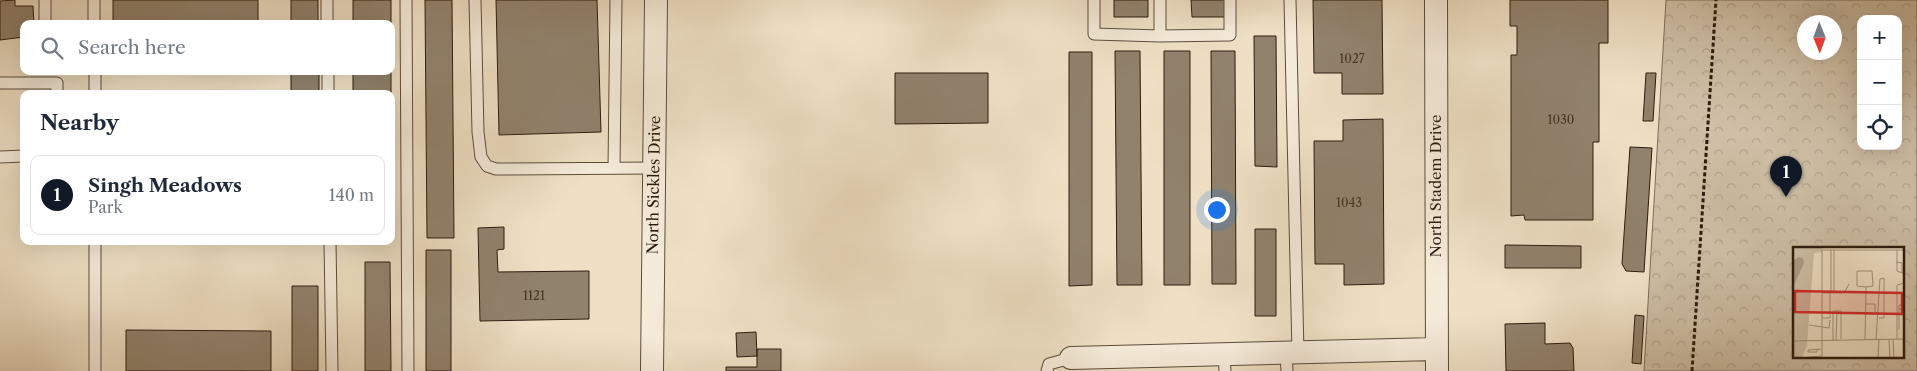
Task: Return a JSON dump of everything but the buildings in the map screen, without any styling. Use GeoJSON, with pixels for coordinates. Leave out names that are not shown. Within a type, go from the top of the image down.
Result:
{"type":"FeatureCollection","features":[{"type":"Feature","properties":{"kind":"street","name":"North Sickles Drive"},"geometry":{"type":"LineString","coordinates":[[652,371],[656,0]]}},
{"type":"Feature","properties":{"kind":"street","name":"North Stadem Drive"},"geometry":{"type":"LineString","coordinates":[[1436,0],[1437,360]]}},
{"type":"Feature","properties":{"kind":"street"},"geometry":{"type":"LineString","coordinates":[[1071,358],[1224,363],[1290,359],[1437,360]]}},
{"type":"Feature","properties":{"kind":"lane"},"geometry":{"type":"LineString","coordinates":[[45,0],[45,20]]}},
{"type":"Feature","properties":{"kind":"lane"},"geometry":{"type":"LineString","coordinates":[[94,0],[94,20]]}},
{"type":"Feature","properties":{"kind":"lane"},"geometry":{"type":"LineString","coordinates":[[327,0],[327,20]]}},
{"type":"Feature","properties":{"kind":"lane"},"geometry":{"type":"LineString","coordinates":[[406,0],[408,371]]}},
{"type":"Feature","properties":{"kind":"lane"},"geometry":{"type":"LineString","coordinates":[[475,0],[478,132],[481,157],[487,166],[496,169],[654,168]]}},
{"type":"Feature","properties":{"kind":"lane"},"geometry":{"type":"LineString","coordinates":[[614,168],[616,0]]}},
{"type":"Feature","properties":{"kind":"lane"},"geometry":{"type":"LineString","coordinates":[[1094,0],[1094,34],[1160,36],[1230,35],[1230,0]]}},
{"type":"Feature","properties":{"kind":"lane"},"geometry":{"type":"LineString","coordinates":[[1160,0],[1160,36]]}},
{"type":"Feature","properties":{"kind":"lane"},"geometry":{"type":"LineString","coordinates":[[1290,0],[1290,359]]}},
{"type":"Feature","properties":{"kind":"lane"},"geometry":{"type":"LineString","coordinates":[[46,75],[46,83]]}},
{"type":"Feature","properties":{"kind":"lane"},"geometry":{"type":"LineString","coordinates":[[95,75],[95,90]]}},
{"type":"Feature","properties":{"kind":"lane"},"geometry":{"type":"LineString","coordinates":[[328,75],[328,90]]}},
{"type":"Feature","properties":{"kind":"lane"},"geometry":{"type":"LineString","coordinates":[[0,83],[57,83],[57,90]]}},
{"type":"Feature","properties":{"kind":"lane"},"geometry":{"type":"LineString","coordinates":[[0,157],[20,156]]}},
{"type":"Feature","properties":{"kind":"lane"},"geometry":{"type":"LineString","coordinates":[[95,245],[95,371]]}},
{"type":"Feature","properties":{"kind":"lane"},"geometry":{"type":"LineString","coordinates":[[330,245],[332,371]]}},
{"type":"Feature","properties":{"kind":"lane"},"geometry":{"type":"LineString","coordinates":[[1047,371],[1049,364],[1071,358]]}},
{"type":"Feature","properties":{"kind":"path"},"geometry":{"type":"LineString","coordinates":[[1692,371],[1716,0]]}},
{"type":"Feature","properties":{"kind":"green space"},"geometry":{"type":"Polygon","coordinates":[[[1666,0],[1917,0],[1917,371],[1644,371],[1666,0]]]}},
{"type":"Feature","properties":{"kind":"place","name":"Singh Meadows"},"geometry":{"type":"Point","coordinates":[1786,197]}}]}
